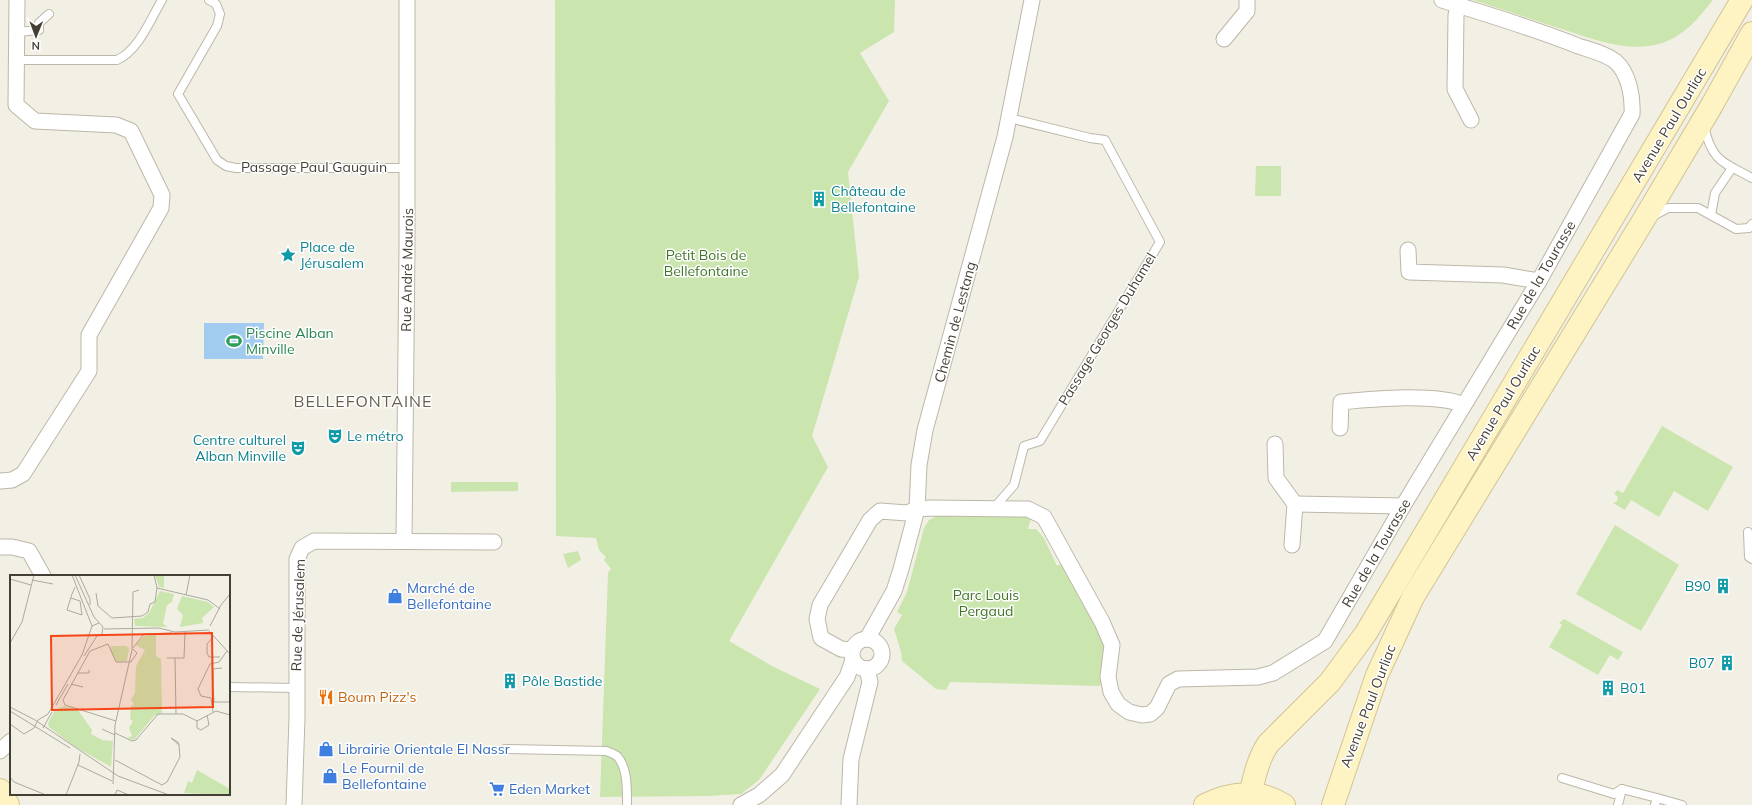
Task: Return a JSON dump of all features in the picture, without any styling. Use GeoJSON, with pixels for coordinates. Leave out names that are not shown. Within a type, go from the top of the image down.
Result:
{"type":"FeatureCollection","features":[{"type":"Feature","properties":{"kind":"main road","name":"Avenue Paul Ourliac"},"geometry":{"type":"LineString","coordinates":[[1251,793],[1255,772],[1261,754],[1268,744],[1330,682],[1366,633],[1742,0]]}},
{"type":"Feature","properties":{"kind":"main road","name":"Avenue Paul Ourliac"},"geometry":{"type":"LineString","coordinates":[[1333,805],[1361,718],[1377,676],[1413,597],[1643,221],[1703,121],[1752,33]]}},
{"type":"Feature","properties":{"kind":"main road"},"geometry":{"type":"LineString","coordinates":[[0,790],[8,805]]}},
{"type":"Feature","properties":{"kind":"main road"},"geometry":{"type":"LineString","coordinates":[[1205,805],[1218,798],[1234,794],[1251,793],[1267,797],[1284,805]]}},
{"type":"Feature","properties":{"kind":"street"},"geometry":{"type":"LineString","coordinates":[[0,482],[12,480],[23,474],[89,371],[89,335],[161,208],[162,195],[131,131],[116,125],[35,121],[16,105],[18,0]]}},
{"type":"Feature","properties":{"kind":"street","name":"Rue André Maurois"},"geometry":{"type":"LineString","coordinates":[[404,541],[407,168],[406,0]]}},
{"type":"Feature","properties":{"kind":"street","name":"Chemin de Lestang"},"geometry":{"type":"LineString","coordinates":[[868,639],[894,591],[917,509],[919,465],[925,430],[1009,118],[1032,0]]}},
{"type":"Feature","properties":{"kind":"street"},"geometry":{"type":"LineString","coordinates":[[1224,39],[1247,11],[1247,0]]}},
{"type":"Feature","properties":{"kind":"street","name":"Rue de la Tourasse"},"geometry":{"type":"LineString","coordinates":[[993,509],[1028,509],[1044,517],[1102,622],[1112,645],[1108,677],[1112,692],[1118,704],[1128,712],[1142,715],[1150,714],[1157,708],[1169,684],[1178,679],[1258,677],[1273,673],[1325,641],[1403,506],[1539,281],[1632,114],[1633,102],[1629,85],[1619,66],[1606,56],[1558,38],[1442,0]]}},
{"type":"Feature","properties":{"kind":"street"},"geometry":{"type":"LineString","coordinates":[[1459,5],[1456,15],[1455,89],[1471,120]]}},
{"type":"Feature","properties":{"kind":"street"},"geometry":{"type":"LineString","coordinates":[[1408,250],[1409,272],[1503,275],[1539,281]]}},
{"type":"Feature","properties":{"kind":"street"},"geometry":{"type":"LineString","coordinates":[[1340,428],[1341,402],[1374,399],[1451,400],[1464,405]]}},
{"type":"Feature","properties":{"kind":"street"},"geometry":{"type":"LineString","coordinates":[[1275,444],[1276,478],[1295,504],[1292,544]]}},
{"type":"Feature","properties":{"kind":"street"},"geometry":{"type":"LineString","coordinates":[[1295,504],[1403,506]]}},
{"type":"Feature","properties":{"kind":"street"},"geometry":{"type":"LineString","coordinates":[[741,805],[759,795],[782,775],[848,677],[853,655],[858,642],[868,639],[878,644],[882,655],[878,664],[867,669],[861,668],[853,655],[821,638],[817,619],[820,605],[870,520],[880,511],[907,513],[917,509],[993,509]]}},
{"type":"Feature","properties":{"kind":"street","name":"Rue de Jérusalem"},"geometry":{"type":"LineString","coordinates":[[294,805],[297,558],[302,548],[314,541],[494,542]]}},
{"type":"Feature","properties":{"kind":"street"},"geometry":{"type":"LineString","coordinates":[[0,547],[12,547],[30,551],[42,575]]}},
{"type":"Feature","properties":{"kind":"street"},"geometry":{"type":"LineString","coordinates":[[848,805],[851,758],[870,682],[867,669]]}},
{"type":"Feature","properties":{"kind":"street"},"geometry":{"type":"LineString","coordinates":[[0,751],[10,742]]}},
{"type":"Feature","properties":{"kind":"lane"},"geometry":{"type":"LineString","coordinates":[[17,60],[117,60],[126,56],[133,49],[162,0]]}},
{"type":"Feature","properties":{"kind":"lane","name":"Passage Paul Gauguin"},"geometry":{"type":"LineString","coordinates":[[208,0],[216,4],[220,14],[217,26],[178,94],[217,160],[226,166],[236,168],[407,168]]}},
{"type":"Feature","properties":{"kind":"lane"},"geometry":{"type":"LineString","coordinates":[[17,32],[39,30],[39,23],[49,14]]}},
{"type":"Feature","properties":{"kind":"lane","name":"Passage Georges Duhamel"},"geometry":{"type":"LineString","coordinates":[[993,509],[1014,485],[1024,446],[1040,441],[1160,242],[1105,140],[1090,138],[1009,118]]}},
{"type":"Feature","properties":{"kind":"lane"},"geometry":{"type":"LineString","coordinates":[[1703,121],[1708,143],[1721,162],[1752,178]]}},
{"type":"Feature","properties":{"kind":"lane"},"geometry":{"type":"LineString","coordinates":[[1711,215],[1715,193],[1732,168]]}},
{"type":"Feature","properties":{"kind":"lane"},"geometry":{"type":"LineString","coordinates":[[1643,221],[1668,208],[1698,208],[1736,229],[1749,228],[1752,224]]}},
{"type":"Feature","properties":{"kind":"lane"},"geometry":{"type":"LineString","coordinates":[[1748,532],[1749,557],[1752,559]]}},
{"type":"Feature","properties":{"kind":"lane"},"geometry":{"type":"LineString","coordinates":[[230,687],[296,688]]}},
{"type":"Feature","properties":{"kind":"lane"},"geometry":{"type":"LineString","coordinates":[[505,749],[606,750],[617,756],[623,766],[626,781],[627,805]]}},
{"type":"Feature","properties":{"kind":"lane"},"geometry":{"type":"LineString","coordinates":[[1562,778],[1614,794],[1622,789]]}},
{"type":"Feature","properties":{"kind":"lane"},"geometry":{"type":"LineString","coordinates":[[1622,789],[1656,801],[1682,805]]}},
{"type":"Feature","properties":{"kind":"lane"},"geometry":{"type":"LineString","coordinates":[[1618,805],[1622,789]]}},
{"type":"Feature","properties":{"kind":"green space","name":"Petit Bois de Bellefontaine"},"geometry":{"type":"Polygon","coordinates":[[[555,0],[895,0],[894,32],[860,53],[889,101],[848,172],[859,277],[812,436],[828,467],[729,641],[772,666],[820,689],[759,780],[741,794],[708,796],[600,797],[608,573],[611,569],[604,560],[606,557],[599,550],[596,538],[556,536],[555,0]]]}},
{"type":"Feature","properties":{"kind":"green space"},"geometry":{"type":"Polygon","coordinates":[[[1473,0],[1713,0],[1689,27],[1660,44],[1644,47],[1613,44],[1597,40],[1473,0]]]}},
{"type":"Feature","properties":{"kind":"green space"},"geometry":{"type":"Polygon","coordinates":[[[1256,166],[1281,166],[1281,196],[1255,196],[1256,166]]]}},
{"type":"Feature","properties":{"kind":"green space"},"geometry":{"type":"Polygon","coordinates":[[[1662,426],[1733,467],[1708,511],[1674,491],[1659,517],[1631,500],[1625,510],[1613,503],[1617,501],[1618,497],[1614,494],[1617,490],[1623,493],[1662,426]]]}},
{"type":"Feature","properties":{"kind":"green space"},"geometry":{"type":"Polygon","coordinates":[[[451,482],[518,482],[518,491],[451,492],[451,482]]]}},
{"type":"Feature","properties":{"kind":"green space","name":"Parc Louis Pergaud"},"geometry":{"type":"Polygon","coordinates":[[[937,516],[1029,517],[1031,519],[1028,529],[1036,529],[1044,538],[1057,566],[1065,562],[1107,640],[1100,686],[950,682],[946,690],[936,689],[902,661],[901,652],[894,629],[902,615],[897,612],[907,592],[924,528],[929,520],[937,516]]]}},
{"type":"Feature","properties":{"kind":"green space"},"geometry":{"type":"Polygon","coordinates":[[[1615,525],[1679,565],[1641,631],[1576,594],[1615,525]]]}},
{"type":"Feature","properties":{"kind":"green space"},"geometry":{"type":"Polygon","coordinates":[[[578,551],[581,560],[568,568],[563,554],[578,551]]]}},
{"type":"Feature","properties":{"kind":"green space"},"geometry":{"type":"Polygon","coordinates":[[[1564,619],[1623,652],[1618,660],[1610,655],[1598,675],[1549,647],[1562,625],[1559,623],[1564,619]]]}},
{"type":"Feature","properties":{"kind":"water","name":"Piscine Alban Minville"},"geometry":{"type":"Polygon","coordinates":[[[204,323],[264,323],[263,359],[204,359],[204,323]]]}},
{"type":"Feature","properties":{"kind":"place","name":"Château de Bellefontaine"},"geometry":{"type":"Point","coordinates":[819,199]}},
{"type":"Feature","properties":{"kind":"place","name":"Place de Jérusalem"},"geometry":{"type":"Point","coordinates":[288,255]}},
{"type":"Feature","properties":{"kind":"place","name":"Piscine Alban Minville"},"geometry":{"type":"Point","coordinates":[234,341]}},
{"type":"Feature","properties":{"kind":"place","name":"Le métro"},"geometry":{"type":"Point","coordinates":[335,436]}},
{"type":"Feature","properties":{"kind":"place","name":"Centre culturel Alban Minville"},"geometry":{"type":"Point","coordinates":[298,448]}},
{"type":"Feature","properties":{"kind":"place","name":"B90"},"geometry":{"type":"Point","coordinates":[1723,586]}},
{"type":"Feature","properties":{"kind":"place","name":"Marché de Bellefontaine"},"geometry":{"type":"Point","coordinates":[395,596]}},
{"type":"Feature","properties":{"kind":"place","name":"B07"},"geometry":{"type":"Point","coordinates":[1727,663]}},
{"type":"Feature","properties":{"kind":"place","name":"Pôle Bastide"},"geometry":{"type":"Point","coordinates":[510,681]}},
{"type":"Feature","properties":{"kind":"place","name":"B01"},"geometry":{"type":"Point","coordinates":[1608,688]}},
{"type":"Feature","properties":{"kind":"place","name":"Boum Pizz's"},"geometry":{"type":"Point","coordinates":[326,697]}},
{"type":"Feature","properties":{"kind":"place","name":"Librairie Orientale El Nassr"},"geometry":{"type":"Point","coordinates":[326,749]}},
{"type":"Feature","properties":{"kind":"place","name":"Le Fournil de Bellefontaine"},"geometry":{"type":"Point","coordinates":[330,776]}},
{"type":"Feature","properties":{"kind":"place","name":"Eden Market"},"geometry":{"type":"Point","coordinates":[497,789]}},
{"type":"Feature","properties":{"kind":"district","name":"BELLEFONTAINE"},"geometry":{"type":"Point","coordinates":[363,401]}}]}
